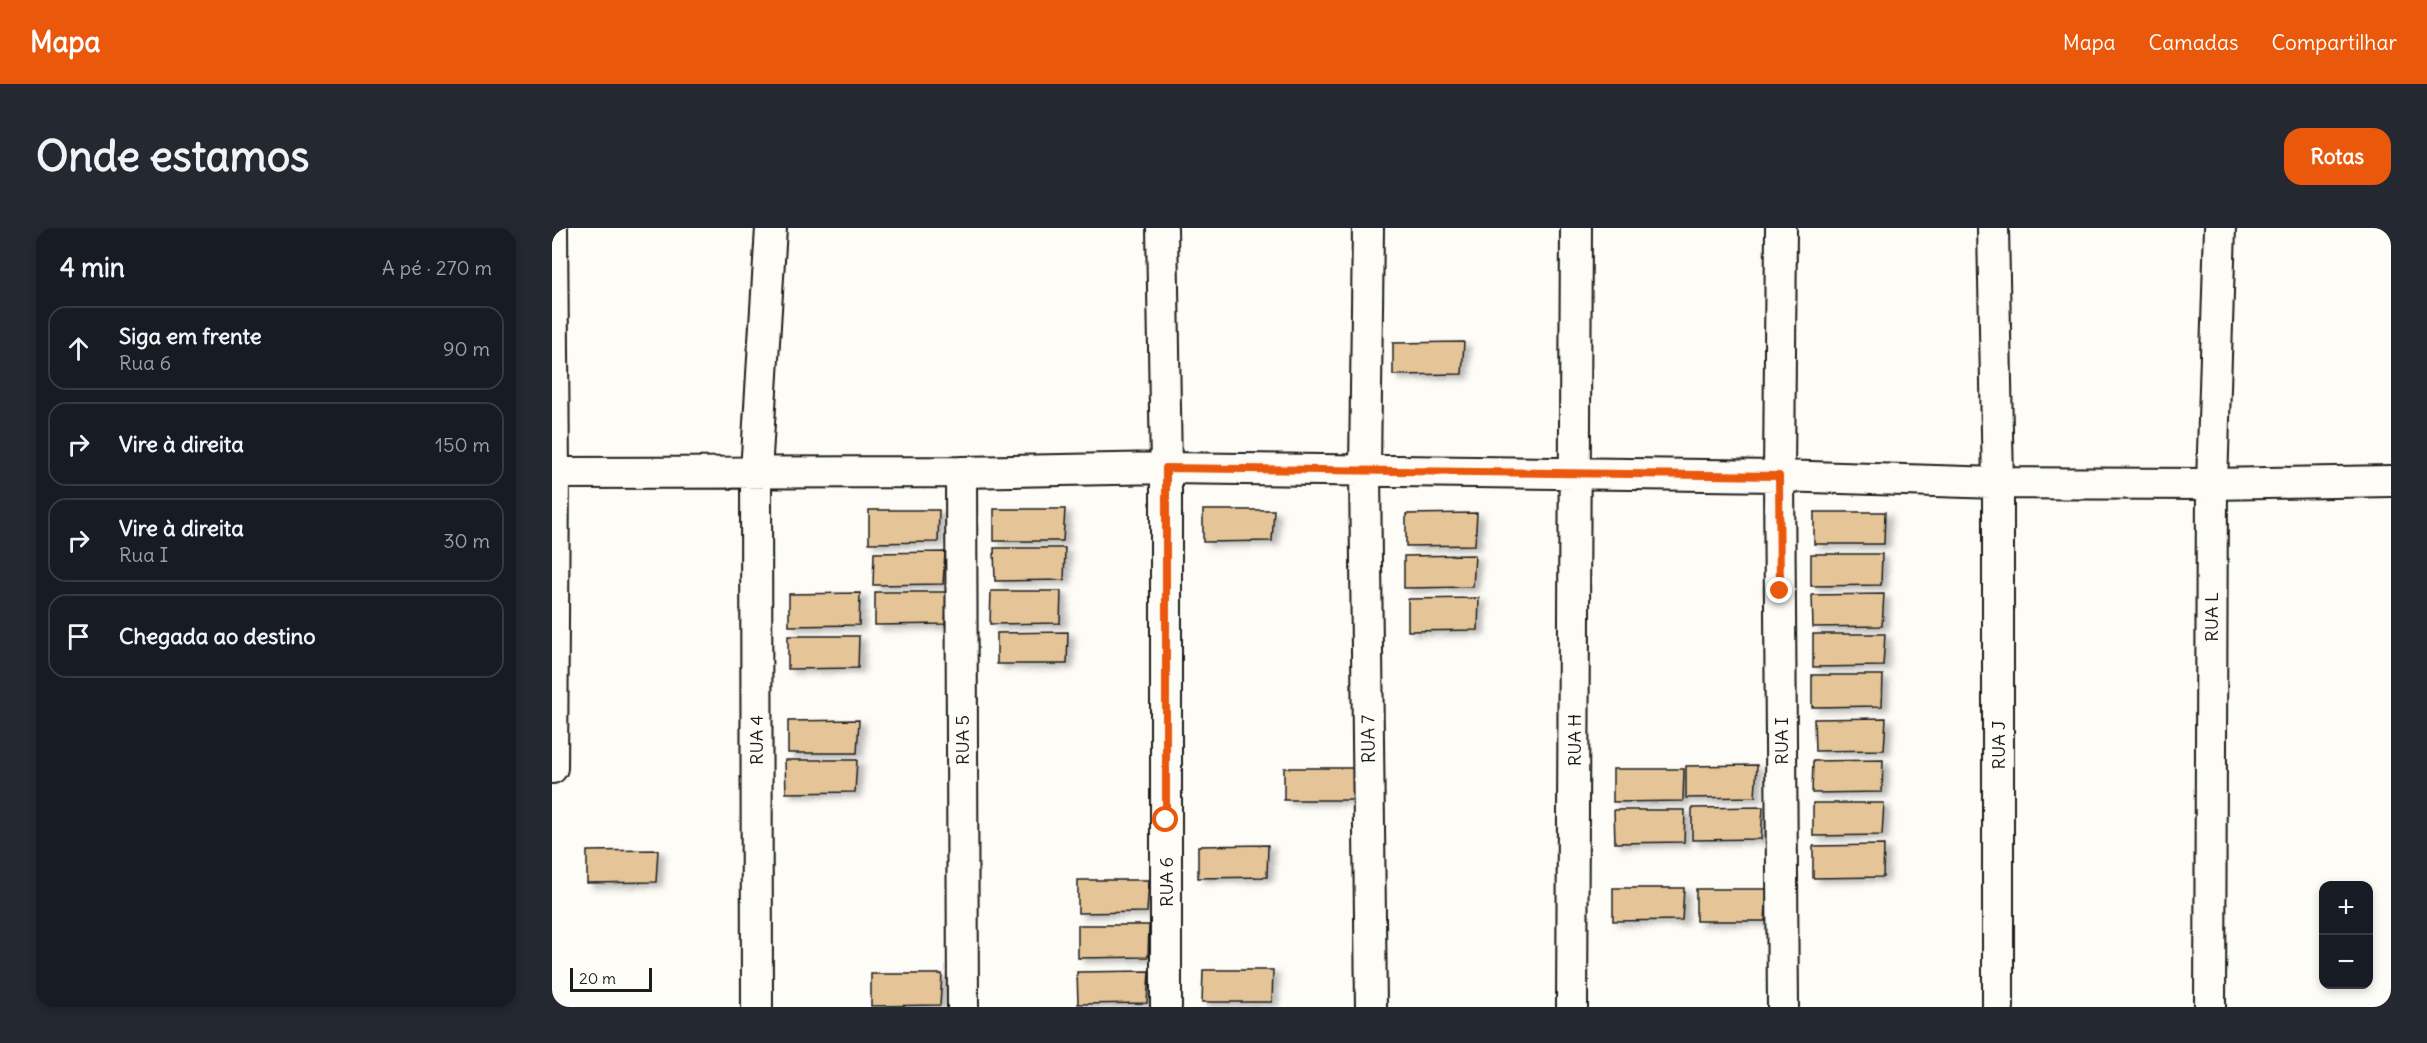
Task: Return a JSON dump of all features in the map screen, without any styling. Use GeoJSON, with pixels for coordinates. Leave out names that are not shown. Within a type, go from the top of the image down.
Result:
{"type":"FeatureCollection","features":[{"type":"Feature","properties":{"kind":"street"},"geometry":{"type":"LineString","coordinates":[[552,228],[552,768]]}},
{"type":"Feature","properties":{"kind":"street","name":"RUA 4"},"geometry":{"type":"LineString","coordinates":[[757,1007],[756,472],[771,228]]}},
{"type":"Feature","properties":{"kind":"street","name":"RUA 6"},"geometry":{"type":"LineString","coordinates":[[1162,228],[1166,468],[1166,1007]]}},
{"type":"Feature","properties":{"kind":"street","name":"RUA 7"},"geometry":{"type":"LineString","coordinates":[[1368,228],[1365,471],[1371,1007]]}},
{"type":"Feature","properties":{"kind":"street","name":"RUA H"},"geometry":{"type":"LineString","coordinates":[[1572,1007],[1576,228]]}},
{"type":"Feature","properties":{"kind":"street","name":"RUA I"},"geometry":{"type":"LineString","coordinates":[[1781,228],[1779,476],[1783,1007]]}},
{"type":"Feature","properties":{"kind":"street","name":"RUA J"},"geometry":{"type":"LineString","coordinates":[[1993,228],[1998,483],[1998,1007]]}},
{"type":"Feature","properties":{"kind":"street","name":"RUA L"},"geometry":{"type":"LineString","coordinates":[[2210,1007],[2212,484],[2220,228]]}},
{"type":"Feature","properties":{"kind":"street"},"geometry":{"type":"LineString","coordinates":[[553,473],[961,472],[1166,468],[1779,476],[1998,483],[2212,484],[2391,481]]}},
{"type":"Feature","properties":{"kind":"street","name":"RUA 5"},"geometry":{"type":"LineString","coordinates":[[961,472],[963,1007]]}},
{"type":"Feature","properties":{"kind":"building"},"geometry":{"type":"Polygon","coordinates":[[[1464,342],[1462,374],[1393,375],[1393,343],[1464,342]]]}},
{"type":"Feature","properties":{"kind":"building"},"geometry":{"type":"Polygon","coordinates":[[[994,509],[1065,509],[1063,541],[994,541],[994,509]]]}},
{"type":"Feature","properties":{"kind":"building"},"geometry":{"type":"Polygon","coordinates":[[[869,510],[939,510],[938,542],[869,543],[869,510]]]}},
{"type":"Feature","properties":{"kind":"building"},"geometry":{"type":"Polygon","coordinates":[[[1203,510],[1274,510],[1272,541],[1203,542],[1203,510]]]}},
{"type":"Feature","properties":{"kind":"building"},"geometry":{"type":"Polygon","coordinates":[[[1814,512],[1885,512],[1884,544],[1814,544],[1814,512]]]}},
{"type":"Feature","properties":{"kind":"building"},"geometry":{"type":"Polygon","coordinates":[[[1477,513],[1475,545],[1406,546],[1406,514],[1477,513]]]}},
{"type":"Feature","properties":{"kind":"building"},"geometry":{"type":"Polygon","coordinates":[[[994,548],[1065,548],[1064,580],[995,581],[994,548]]]}},
{"type":"Feature","properties":{"kind":"building"},"geometry":{"type":"Polygon","coordinates":[[[945,552],[943,584],[873,585],[874,553],[945,552]]]}},
{"type":"Feature","properties":{"kind":"building"},"geometry":{"type":"Polygon","coordinates":[[[1811,554],[1882,554],[1881,585],[1811,586],[1811,554]]]}},
{"type":"Feature","properties":{"kind":"building"},"geometry":{"type":"Polygon","coordinates":[[[1475,555],[1473,587],[1404,588],[1404,556],[1475,555]]]}},
{"type":"Feature","properties":{"kind":"building"},"geometry":{"type":"Polygon","coordinates":[[[991,591],[1061,591],[1060,623],[990,624],[991,591]]]}},
{"type":"Feature","properties":{"kind":"building"},"geometry":{"type":"Polygon","coordinates":[[[875,592],[947,592],[945,624],[875,625],[875,592]]]}},
{"type":"Feature","properties":{"kind":"building"},"geometry":{"type":"Polygon","coordinates":[[[860,593],[859,625],[789,626],[789,594],[860,593]]]}},
{"type":"Feature","properties":{"kind":"building"},"geometry":{"type":"Polygon","coordinates":[[[1884,594],[1882,626],[1813,627],[1812,595],[1884,594]]]}},
{"type":"Feature","properties":{"kind":"building"},"geometry":{"type":"Polygon","coordinates":[[[1479,598],[1478,630],[1408,631],[1408,599],[1479,598]]]}},
{"type":"Feature","properties":{"kind":"building"},"geometry":{"type":"Polygon","coordinates":[[[1068,632],[1067,664],[997,664],[997,633],[1068,632]]]}},
{"type":"Feature","properties":{"kind":"building"},"geometry":{"type":"Polygon","coordinates":[[[1813,634],[1885,634],[1883,666],[1813,667],[1813,634]]]}},
{"type":"Feature","properties":{"kind":"building"},"geometry":{"type":"Polygon","coordinates":[[[788,636],[859,636],[858,668],[788,669],[788,636]]]}},
{"type":"Feature","properties":{"kind":"building"},"geometry":{"type":"Polygon","coordinates":[[[1812,675],[1883,675],[1882,706],[1812,707],[1812,675]]]}},
{"type":"Feature","properties":{"kind":"building"},"geometry":{"type":"Polygon","coordinates":[[[1886,718],[1884,750],[1815,751],[1814,719],[1886,718]]]}},
{"type":"Feature","properties":{"kind":"building"},"geometry":{"type":"Polygon","coordinates":[[[859,720],[857,753],[788,753],[788,721],[859,720]]]}},
{"type":"Feature","properties":{"kind":"building"},"geometry":{"type":"Polygon","coordinates":[[[785,760],[857,760],[855,792],[786,793],[785,760]]]}},
{"type":"Feature","properties":{"kind":"building"},"geometry":{"type":"Polygon","coordinates":[[[1883,760],[1882,792],[1812,793],[1813,761],[1883,760]]]}},
{"type":"Feature","properties":{"kind":"building"},"geometry":{"type":"Polygon","coordinates":[[[1757,765],[1755,797],[1686,798],[1686,766],[1757,765]]]}},
{"type":"Feature","properties":{"kind":"building"},"geometry":{"type":"Polygon","coordinates":[[[1284,768],[1355,768],[1353,800],[1284,800],[1284,768]]]}},
{"type":"Feature","properties":{"kind":"building"},"geometry":{"type":"Polygon","coordinates":[[[1613,769],[1684,769],[1683,801],[1613,802],[1613,769]]]}},
{"type":"Feature","properties":{"kind":"building"},"geometry":{"type":"Polygon","coordinates":[[[1813,803],[1884,803],[1882,835],[1813,836],[1813,803]]]}},
{"type":"Feature","properties":{"kind":"building"},"geometry":{"type":"Polygon","coordinates":[[[1763,807],[1761,839],[1692,840],[1692,808],[1763,807]]]}},
{"type":"Feature","properties":{"kind":"building"},"geometry":{"type":"Polygon","coordinates":[[[1614,810],[1685,810],[1684,842],[1615,843],[1614,810]]]}},
{"type":"Feature","properties":{"kind":"building"},"geometry":{"type":"Polygon","coordinates":[[[1268,845],[1267,877],[1198,878],[1198,846],[1268,845]]]}},
{"type":"Feature","properties":{"kind":"building"},"geometry":{"type":"Polygon","coordinates":[[[1884,845],[1883,877],[1813,878],[1813,846],[1884,845]]]}},
{"type":"Feature","properties":{"kind":"building"},"geometry":{"type":"Polygon","coordinates":[[[658,850],[656,882],[587,883],[587,851],[658,850]]]}},
{"type":"Feature","properties":{"kind":"building"},"geometry":{"type":"Polygon","coordinates":[[[1078,880],[1149,880],[1147,912],[1078,913],[1078,880]]]}},
{"type":"Feature","properties":{"kind":"building"},"geometry":{"type":"Polygon","coordinates":[[[1613,888],[1684,888],[1682,920],[1613,921],[1613,888]]]}},
{"type":"Feature","properties":{"kind":"building"},"geometry":{"type":"Polygon","coordinates":[[[1696,889],[1767,889],[1765,921],[1696,921],[1696,889]]]}},
{"type":"Feature","properties":{"kind":"building"},"geometry":{"type":"Polygon","coordinates":[[[1078,925],[1149,925],[1148,957],[1078,958],[1078,925]]]}},
{"type":"Feature","properties":{"kind":"building"},"geometry":{"type":"Polygon","coordinates":[[[1203,970],[1273,970],[1272,1002],[1202,1002],[1203,970]]]}},
{"type":"Feature","properties":{"kind":"building"},"geometry":{"type":"Polygon","coordinates":[[[1149,971],[1147,1003],[1078,1004],[1077,972],[1149,971]]]}},
{"type":"Feature","properties":{"kind":"building"},"geometry":{"type":"Polygon","coordinates":[[[871,974],[942,974],[940,1005],[871,1006],[871,974]]]}},
{"type":"Feature","properties":{"kind":"route"},"geometry":{"type":"LineString","coordinates":[[1166,820],[1166,468],[1779,476],[1780,591]]}}]}
